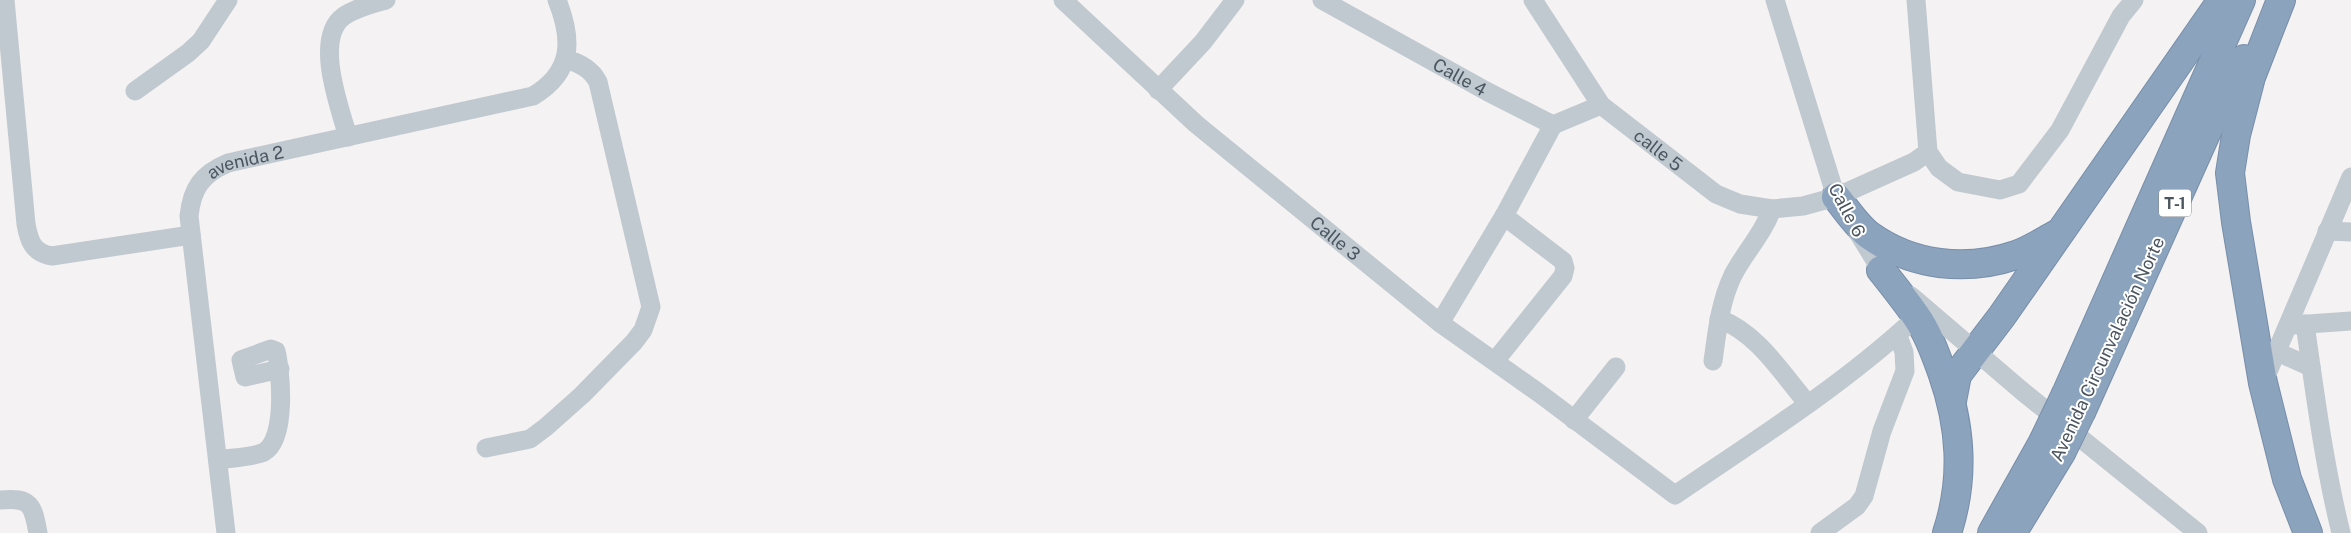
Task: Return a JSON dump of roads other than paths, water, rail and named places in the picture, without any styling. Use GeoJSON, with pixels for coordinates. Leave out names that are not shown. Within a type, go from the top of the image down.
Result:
{"type":"FeatureCollection","features":[{"type":"Feature","properties":{"kind":"highway"},"geometry":{"type":"LineString","coordinates":[[1952,402],[1957,375],[2061,232],[2222,0]]}},
{"type":"Feature","properties":{"kind":"highway","name":"Avenida Circunvalación Norte"},"geometry":{"type":"LineString","coordinates":[[2074,402],[2241,0]]}},
{"type":"Feature","properties":{"kind":"highway","name":"Avenida Circunvalación Norte"},"geometry":{"type":"LineString","coordinates":[[2012,533],[2052,447],[2208,129],[2275,0]]}},
{"type":"Feature","properties":{"kind":"highway"},"geometry":{"type":"LineString","coordinates":[[2281,0],[2251,77],[2236,135],[2230,173],[2236,222],[2263,383],[2287,479],[2308,533]]}},
{"type":"Feature","properties":{"kind":"highway"},"geometry":{"type":"LineString","coordinates":[[1836,197],[1868,234],[1897,250],[1928,262],[1968,265],[2017,255],[2061,232]]}},
{"type":"Feature","properties":{"kind":"highway"},"geometry":{"type":"LineString","coordinates":[[1881,270],[1921,313],[1952,402],[1959,441],[1959,480],[1947,533]]}},
{"type":"Feature","properties":{"kind":"highway","name":"Avenida Circunvalación Norte"},"geometry":{"type":"LineString","coordinates":[[1992,533],[2052,447]]}},
{"type":"Feature","properties":{"kind":"street"},"geometry":{"type":"LineString","coordinates":[[5,0],[26,224],[28,238],[35,249],[52,256],[191,235]]}},
{"type":"Feature","properties":{"kind":"street"},"geometry":{"type":"LineString","coordinates":[[135,91],[188,53],[201,41],[228,0]]}},
{"type":"Feature","properties":{"kind":"street"},"geometry":{"type":"LineString","coordinates":[[348,137],[331,77],[330,60],[334,27],[342,17],[349,13],[386,0]]}},
{"type":"Feature","properties":{"kind":"street"},"geometry":{"type":"LineString","coordinates":[[486,448],[530,439],[546,427],[582,395],[634,342],[643,330],[651,307],[598,82],[594,76],[577,62],[566,60],[562,12],[558,0]]}},
{"type":"Feature","properties":{"kind":"street","name":"Calle 3"},"geometry":{"type":"LineString","coordinates":[[1063,0],[1196,124],[1440,323],[1495,361],[1675,495],[1808,404]]}},
{"type":"Feature","properties":{"kind":"street"},"geometry":{"type":"LineString","coordinates":[[1158,90],[1203,42],[1235,0]]}},
{"type":"Feature","properties":{"kind":"street","name":"Calle 4"},"geometry":{"type":"LineString","coordinates":[[1322,0],[1488,92],[1552,125]]}},
{"type":"Feature","properties":{"kind":"street","name":"calle 5"},"geometry":{"type":"LineString","coordinates":[[1533,0],[1601,104],[1716,194],[1740,204],[1772,209],[1803,206],[1836,197],[1914,162],[1928,152]]}},
{"type":"Feature","properties":{"kind":"street","name":"Calle 6"},"geometry":{"type":"LineString","coordinates":[[1775,0],[1836,197],[1881,270]]}},
{"type":"Feature","properties":{"kind":"street"},"geometry":{"type":"LineString","coordinates":[[1916,0],[1928,152],[1939,168],[1958,182],[2000,190],[2019,184],[2060,130],[2121,16],[2134,0]]}},
{"type":"Feature","properties":{"kind":"street","name":"avenida 2"},"geometry":{"type":"LineString","coordinates":[[226,533],[189,216],[191,199],[196,187],[212,169],[228,163],[533,96],[561,72],[566,60]]}},
{"type":"Feature","properties":{"kind":"street"},"geometry":{"type":"LineString","coordinates":[[1440,323],[1504,216],[1552,125],[1601,104]]}},
{"type":"Feature","properties":{"kind":"street"},"geometry":{"type":"LineString","coordinates":[[2263,383],[2276,351],[2297,325],[2327,231],[2351,177]]}},
{"type":"Feature","properties":{"kind":"street"},"geometry":{"type":"LineString","coordinates":[[1713,361],[1724,298],[1733,276],[1766,225],[1772,209]]}},
{"type":"Feature","properties":{"kind":"street"},"geometry":{"type":"LineString","coordinates":[[1495,361],[1563,276],[1565,268],[1563,261],[1504,216]]}},
{"type":"Feature","properties":{"kind":"street"},"geometry":{"type":"LineString","coordinates":[[2327,231],[2351,232]]}},
{"type":"Feature","properties":{"kind":"street"},"geometry":{"type":"LineString","coordinates":[[1719,319],[1736,327],[1761,349],[1808,404],[1898,336],[1921,313],[1976,350],[2022,391],[2198,533]]}},
{"type":"Feature","properties":{"kind":"street"},"geometry":{"type":"LineString","coordinates":[[2297,325],[2351,321]]}},
{"type":"Feature","properties":{"kind":"street"},"geometry":{"type":"LineString","coordinates":[[2297,325],[2311,368],[2332,497],[2341,533]]}},
{"type":"Feature","properties":{"kind":"street"},"geometry":{"type":"LineString","coordinates":[[1820,533],[1857,506],[1864,496],[1882,431],[1905,372],[1904,352],[1898,336]]}},
{"type":"Feature","properties":{"kind":"street"},"geometry":{"type":"LineString","coordinates":[[2276,351],[2311,368]]}},
{"type":"Feature","properties":{"kind":"street"},"geometry":{"type":"LineString","coordinates":[[1574,420],[1616,367]]}},
{"type":"Feature","properties":{"kind":"street"},"geometry":{"type":"LineString","coordinates":[[218,460],[264,452],[272,444],[280,408],[280,369]]}},
{"type":"Feature","properties":{"kind":"street"},"geometry":{"type":"LineString","coordinates":[[0,500],[15,499],[27,502],[34,510],[38,533]]}}]}
